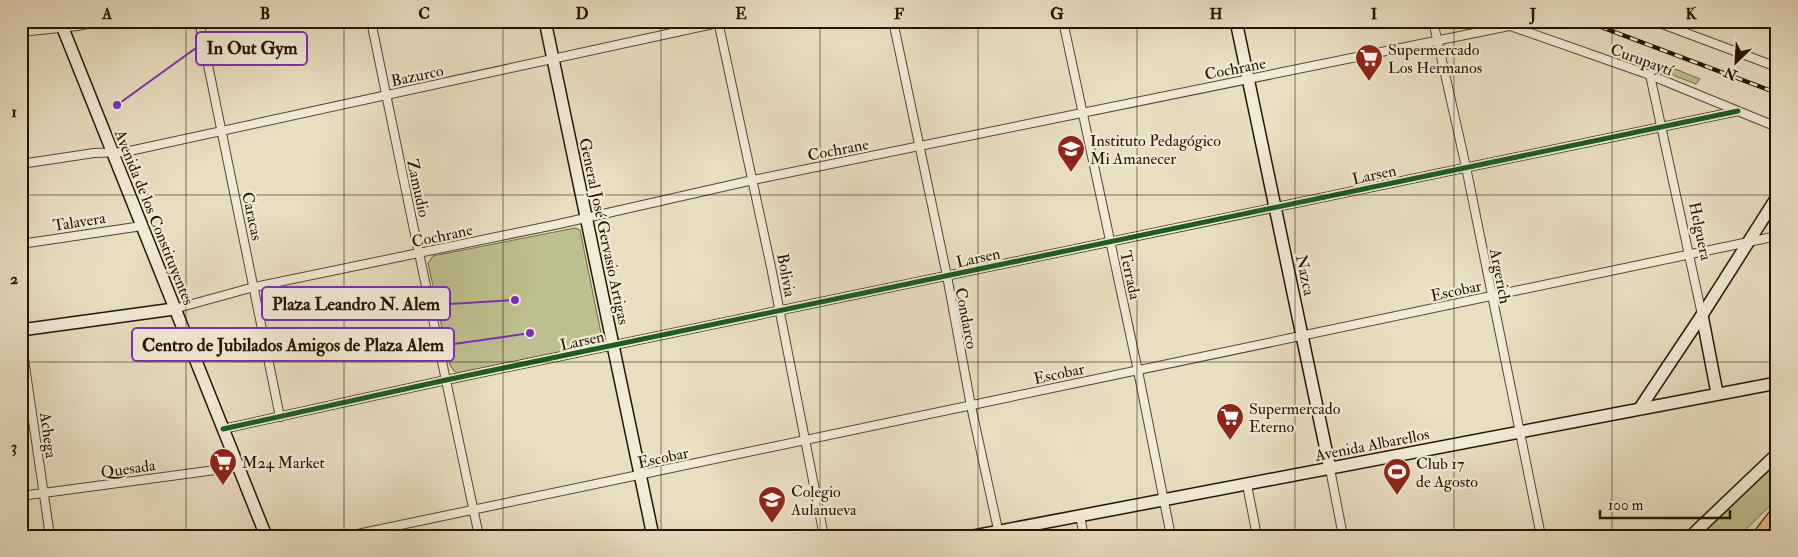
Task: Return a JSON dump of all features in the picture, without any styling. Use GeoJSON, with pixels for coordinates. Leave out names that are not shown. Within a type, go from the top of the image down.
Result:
{"type":"FeatureCollection","features":[{"type":"Feature","properties":{"kind":"highway"},"geometry":{"type":"LineString","coordinates":[[1760,536],[1777,514]]}},
{"type":"Feature","properties":{"kind":"highway"},"geometry":{"type":"LineString","coordinates":[[1760,536],[1777,520]]}},
{"type":"Feature","properties":{"kind":"street"},"geometry":{"type":"LineString","coordinates":[[21,32],[100,21]]}},
{"type":"Feature","properties":{"kind":"street","name":"Caracas"},"geometry":{"type":"LineString","coordinates":[[198,21],[280,417]]}},
{"type":"Feature","properties":{"kind":"street","name":"Zamudio"},"geometry":{"type":"LineString","coordinates":[[371,21],[418,253],[479,536]]}},
{"type":"Feature","properties":{"kind":"street","name":"General José Gervasio Artigas"},"geometry":{"type":"LineString","coordinates":[[545,21],[653,536]]}},
{"type":"Feature","properties":{"kind":"street","name":"Bazurco"},"geometry":{"type":"LineString","coordinates":[[21,164],[94,153],[125,152],[727,21]]}},
{"type":"Feature","properties":{"kind":"street","name":"Condarco"},"geometry":{"type":"LineString","coordinates":[[893,21],[971,406],[999,533]]}},
{"type":"Feature","properties":{"kind":"street","name":"Terrada"},"geometry":{"type":"LineString","coordinates":[[1063,21],[1138,371],[1171,536]]}},
{"type":"Feature","properties":{"kind":"street","name":"Nazca"},"geometry":{"type":"LineString","coordinates":[[1236,21],[1344,536]]}},
{"type":"Feature","properties":{"kind":"street","name":"Argerich"},"geometry":{"type":"LineString","coordinates":[[1433,21],[1466,167],[1541,536]]}},
{"type":"Feature","properties":{"kind":"street","name":"Curupaytí"},"geometry":{"type":"LineString","coordinates":[[1496,21],[1650,76],[1777,127]]}},
{"type":"Feature","properties":{"kind":"street"},"geometry":{"type":"LineString","coordinates":[[1654,21],[1777,67]]}},
{"type":"Feature","properties":{"kind":"street","name":"Bolivia"},"geometry":{"type":"LineString","coordinates":[[719,22],[780,311],[824,536]]}},
{"type":"Feature","properties":{"kind":"street","name":"Avenida de los Constituyentes"},"geometry":{"type":"LineString","coordinates":[[61,25],[266,536]]}},
{"type":"Feature","properties":{"kind":"street","name":"Cochrane"},"geometry":{"type":"LineString","coordinates":[[174,309],[254,287],[586,218],[753,180],[1509,26]]}},
{"type":"Feature","properties":{"kind":"street","name":"Helguera"},"geometry":{"type":"LineString","coordinates":[[1650,76],[1702,315],[1717,394]]}},
{"type":"Feature","properties":{"kind":"street","name":"Larsen"},"geometry":{"type":"LineString","coordinates":[[223,429],[446,380],[1738,110]]}},
{"type":"Feature","properties":{"kind":"street"},"geometry":{"type":"LineString","coordinates":[[1640,408],[1702,315],[1777,196]]}},
{"type":"Feature","properties":{"kind":"street","name":"Talavera"},"geometry":{"type":"LineString","coordinates":[[21,244],[142,226]]}},
{"type":"Feature","properties":{"kind":"street","name":"Escobar"},"geometry":{"type":"LineString","coordinates":[[348,536],[1777,236]]}},
{"type":"Feature","properties":{"kind":"street"},"geometry":{"type":"LineString","coordinates":[[21,330],[174,309]]}},
{"type":"Feature","properties":{"kind":"street","name":"Achega"},"geometry":{"type":"LineString","coordinates":[[21,339],[50,536]]}},
{"type":"Feature","properties":{"kind":"street","name":"Avenida Albarellos"},"geometry":{"type":"LineString","coordinates":[[974,536],[999,533],[1777,383]]}},
{"type":"Feature","properties":{"kind":"street"},"geometry":{"type":"LineString","coordinates":[[1691,536],[1777,454]]}},
{"type":"Feature","properties":{"kind":"street","name":"Quesada"},"geometry":{"type":"LineString","coordinates":[[21,496],[238,467]]}},
{"type":"Feature","properties":{"kind":"street"},"geometry":{"type":"LineString","coordinates":[[1247,485],[1257,536]]}},
{"type":"Feature","properties":{"kind":"street"},"geometry":{"type":"LineString","coordinates":[[1080,516],[1084,536]]}},
{"type":"Feature","properties":{"kind":"green space"},"geometry":{"type":"Polygon","coordinates":[[[1655,61],[1700,79],[1696,84],[1652,67],[1655,61]]]}},
{"type":"Feature","properties":{"kind":"green space"},"geometry":{"type":"Polygon","coordinates":[[[575,228],[580,230],[602,338],[596,345],[460,374],[454,371],[450,365],[428,263],[433,256],[575,228]]]}},
{"type":"Feature","properties":{"kind":"green space"},"geometry":{"type":"Polygon","coordinates":[[[1772,466],[1777,466],[1777,499],[1739,536],[1700,536],[1772,466]]]}},
{"type":"Feature","properties":{"kind":"railway"},"geometry":{"type":"LineString","coordinates":[[1585,21],[1777,93]]}},
{"type":"Feature","properties":{"kind":"cycle path"},"geometry":{"type":"LineString","coordinates":[[223,429],[446,380],[1738,111]]}},
{"type":"Feature","properties":{"kind":"place","name":"Supermercado Los Hermanos"},"geometry":{"type":"Point","coordinates":[1369,82]}},
{"type":"Feature","properties":{"kind":"place","name":"In Out Gym"},"geometry":{"type":"Point","coordinates":[117,105]}},
{"type":"Feature","properties":{"kind":"place","name":"Instituto Pedagógico Mi Amanecer"},"geometry":{"type":"Point","coordinates":[1071,173]}},
{"type":"Feature","properties":{"kind":"place","name":"Plaza Leandro N. Alem"},"geometry":{"type":"Point","coordinates":[515,300]}},
{"type":"Feature","properties":{"kind":"place","name":"Centro de Jubilados Amigos de Plaza Alem"},"geometry":{"type":"Point","coordinates":[530,333]}},
{"type":"Feature","properties":{"kind":"place","name":"Supermercado Eterno"},"geometry":{"type":"Point","coordinates":[1230,441]}},
{"type":"Feature","properties":{"kind":"place","name":"M24 Market"},"geometry":{"type":"Point","coordinates":[223,486]}},
{"type":"Feature","properties":{"kind":"place","name":"Club 17 de Agosto"},"geometry":{"type":"Point","coordinates":[1397,496]}},
{"type":"Feature","properties":{"kind":"place","name":"Colegio Aulanueva"},"geometry":{"type":"Point","coordinates":[772,524]}}]}
